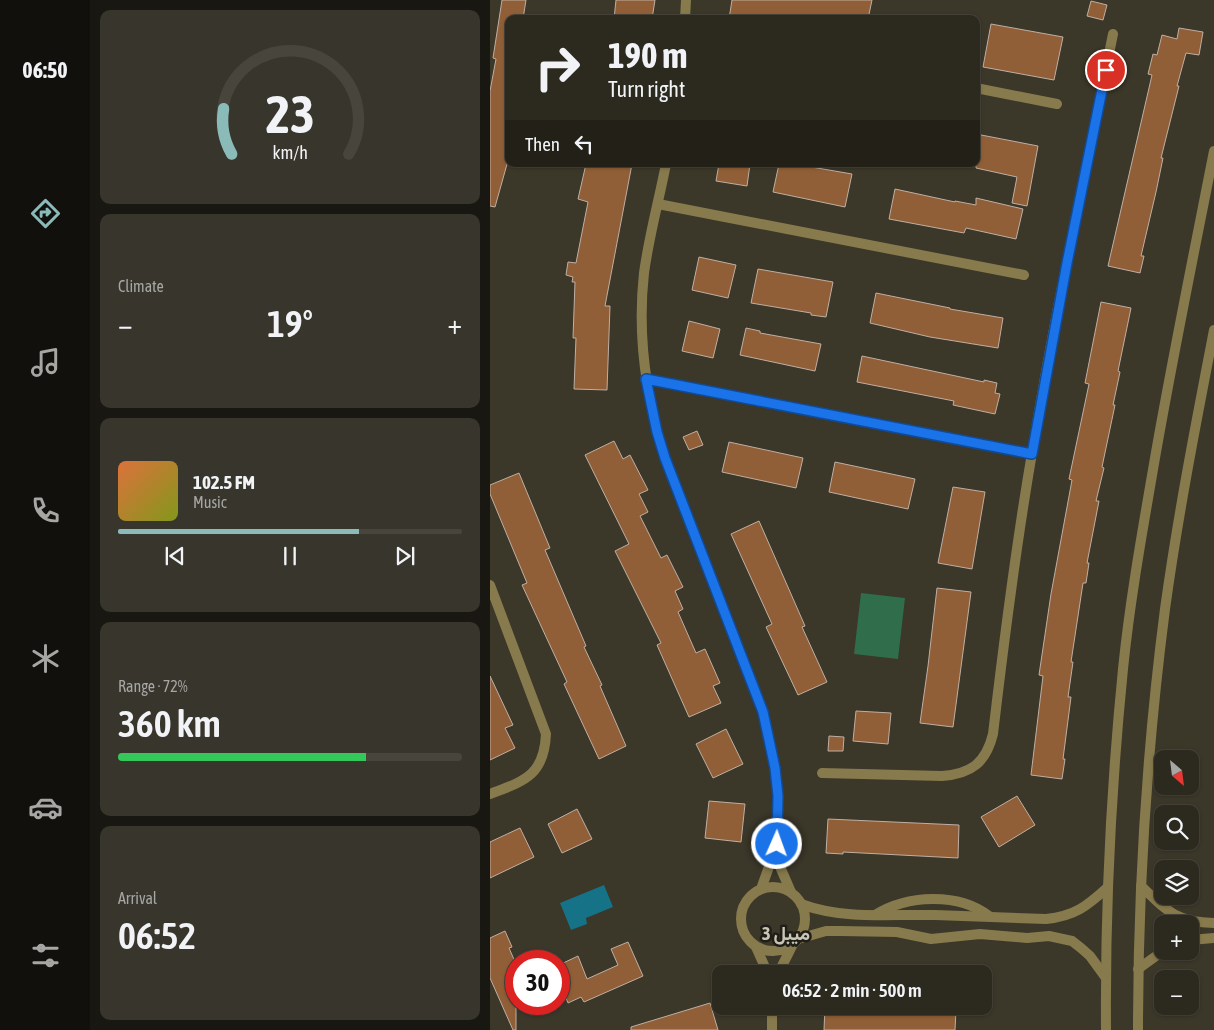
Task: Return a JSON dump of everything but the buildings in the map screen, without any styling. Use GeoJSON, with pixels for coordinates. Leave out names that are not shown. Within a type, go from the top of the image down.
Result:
{"type":"FeatureCollection","features":[{"type":"Feature","properties":{"kind":"street"},"geometry":{"type":"LineString","coordinates":[[685,15],[686,0]]}},
{"type":"Feature","properties":{"kind":"street"},"geometry":{"type":"LineString","coordinates":[[822,773],[957,775],[970,770],[982,760],[989,748],[1012,579],[1032,454],[1065,272],[1113,34]]}},
{"type":"Feature","properties":{"kind":"street"},"geometry":{"type":"LineString","coordinates":[[980,89],[1057,104]]}},
{"type":"Feature","properties":{"kind":"street"},"geometry":{"type":"LineString","coordinates":[[1106,1030],[1107,888],[1123,668],[1142,535],[1165,404],[1214,151]]}},
{"type":"Feature","properties":{"kind":"street"},"geometry":{"type":"LineString","coordinates":[[665,167],[644,273],[642,335],[646,379],[657,432],[665,458],[763,712],[775,768],[778,796],[777,844],[781,869],[790,892],[801,904],[817,910],[834,913],[1046,919],[1062,918],[1082,909],[1107,888]]}},
{"type":"Feature","properties":{"kind":"street"},"geometry":{"type":"LineString","coordinates":[[658,204],[1024,275]]}},
{"type":"Feature","properties":{"kind":"street"},"geometry":{"type":"LineString","coordinates":[[1138,1030],[1141,886],[1153,715],[1165,608],[1182,502],[1214,330]]}},
{"type":"Feature","properties":{"kind":"street"},"geometry":{"type":"LineString","coordinates":[[646,379],[1032,454]]}},
{"type":"Feature","properties":{"kind":"street"},"geometry":{"type":"LineString","coordinates":[[490,585],[546,734],[545,751],[533,772],[527,778],[490,794]]}},
{"type":"Feature","properties":{"kind":"street"},"geometry":{"type":"LineString","coordinates":[[777,844],[761,889],[747,901],[743,910],[741,920],[743,930],[748,939],[756,946],[770,951],[778,951],[795,942],[826,931],[892,932],[931,939],[980,934],[1027,938],[1049,936],[1072,942],[1082,948],[1106,978]]}},
{"type":"Feature","properties":{"kind":"street"},"geometry":{"type":"LineString","coordinates":[[1141,886],[1172,914],[1186,920],[1214,923]]}},
{"type":"Feature","properties":{"kind":"street"},"geometry":{"type":"LineString","coordinates":[[761,889],[773,888],[790,892]]}},
{"type":"Feature","properties":{"kind":"street"},"geometry":{"type":"LineString","coordinates":[[874,915],[893,905],[928,900],[958,901],[975,907],[989,917]]}},
{"type":"Feature","properties":{"kind":"street"},"geometry":{"type":"LineString","coordinates":[[783,965],[802,933],[805,919],[801,904]]}},
{"type":"Feature","properties":{"kind":"street"},"geometry":{"type":"LineString","coordinates":[[1199,939],[1214,938]]}},
{"type":"Feature","properties":{"kind":"street"},"geometry":{"type":"LineString","coordinates":[[756,946],[764,965]]}},
{"type":"Feature","properties":{"kind":"street"},"geometry":{"type":"LineString","coordinates":[[1138,969],[1154,957]]}},
{"type":"Feature","properties":{"kind":"street"},"geometry":{"type":"LineString","coordinates":[[772,1015],[772,1030]]}},
{"type":"Feature","properties":{"kind":"green space"},"geometry":{"type":"Polygon","coordinates":[[[861,593],[905,598],[898,659],[854,654],[861,593]]]}},
{"type":"Feature","properties":{"kind":"water"},"geometry":{"type":"Polygon","coordinates":[[[604,885],[613,907],[586,918],[587,924],[571,930],[560,903],[604,885]]]}},
{"type":"Feature","properties":{"kind":"district","name":"ميبل 3"},"geometry":{"type":"Point","coordinates":[786,933]}},
{"type":"Feature","properties":{"kind":"route"},"geometry":{"type":"LineString","coordinates":[[777,844],[778,796],[775,768],[763,712],[665,458],[650,406],[646,379],[1032,454],[1050,348],[1106,70]]}}]}
